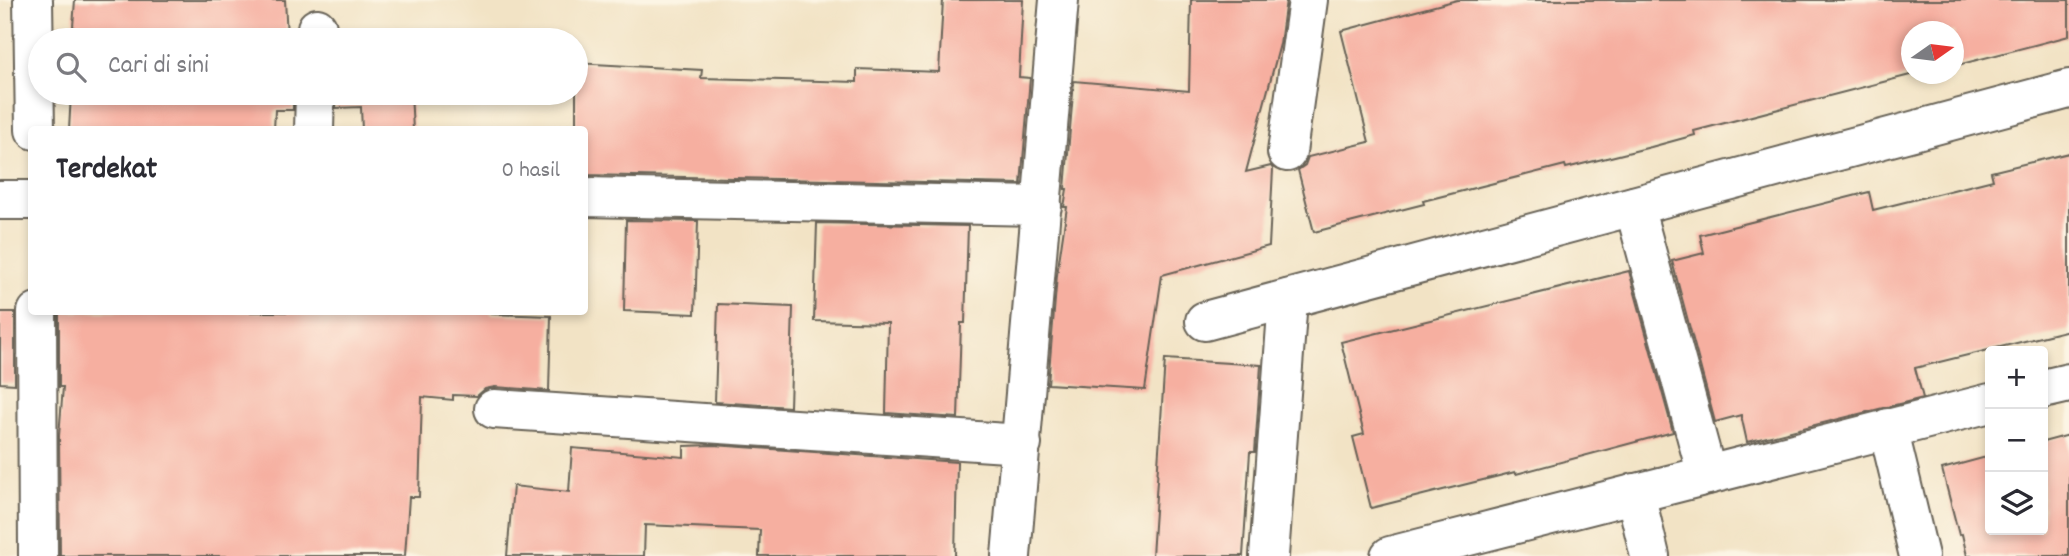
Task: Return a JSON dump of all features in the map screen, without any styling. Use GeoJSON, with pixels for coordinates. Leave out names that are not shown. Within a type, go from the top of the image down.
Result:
{"type":"FeatureCollection","features":[{"type":"Feature","properties":{"kind":"street"},"geometry":{"type":"LineString","coordinates":[[33,0],[33,28]]}},
{"type":"Feature","properties":{"kind":"street"},"geometry":{"type":"LineString","coordinates":[[1011,556],[1059,0]]}},
{"type":"Feature","properties":{"kind":"street"},"geometry":{"type":"LineString","coordinates":[[1287,152],[1312,1]]}},
{"type":"Feature","properties":{"kind":"street"},"geometry":{"type":"LineString","coordinates":[[1205,320],[2069,89]]}},
{"type":"Feature","properties":{"kind":"street"},"geometry":{"type":"LineString","coordinates":[[35,105],[35,126]]}},
{"type":"Feature","properties":{"kind":"street"},"geometry":{"type":"LineString","coordinates":[[314,126],[315,105]]}},
{"type":"Feature","properties":{"kind":"street"},"geometry":{"type":"LineString","coordinates":[[588,197],[1042,206]]}},
{"type":"Feature","properties":{"kind":"street"},"geometry":{"type":"LineString","coordinates":[[0,200],[28,200]]}},
{"type":"Feature","properties":{"kind":"street"},"geometry":{"type":"LineString","coordinates":[[1634,206],[1707,475]]}},
{"type":"Feature","properties":{"kind":"street"},"geometry":{"type":"LineString","coordinates":[[1269,556],[1288,299]]}},
{"type":"Feature","properties":{"kind":"street"},"geometry":{"type":"LineString","coordinates":[[37,315],[38,556]]}},
{"type":"Feature","properties":{"kind":"street"},"geometry":{"type":"LineString","coordinates":[[2048,388],[2069,383]]}},
{"type":"Feature","properties":{"kind":"street"},"geometry":{"type":"LineString","coordinates":[[1390,556],[1985,403]]}},
{"type":"Feature","properties":{"kind":"street"},"geometry":{"type":"LineString","coordinates":[[494,409],[1022,444]]}},
{"type":"Feature","properties":{"kind":"street"},"geometry":{"type":"LineString","coordinates":[[1888,428],[1919,556]]}},
{"type":"Feature","properties":{"kind":"street"},"geometry":{"type":"LineString","coordinates":[[1635,493],[1650,556]]}},
{"type":"Feature","properties":{"kind":"building"},"geometry":{"type":"Polygon","coordinates":[[[75,0],[285,0],[287,28],[73,28],[75,0]]]}},
{"type":"Feature","properties":{"kind":"building"},"geometry":{"type":"Polygon","coordinates":[[[943,0],[1023,0],[1019,77],[1030,78],[1021,184],[588,175],[588,126],[576,126],[576,105],[588,105],[588,64],[702,70],[701,78],[857,82],[857,69],[939,72],[943,0]]]}},
{"type":"Feature","properties":{"kind":"building"},"geometry":{"type":"Polygon","coordinates":[[[1191,0],[1286,0],[1280,44],[1246,172],[1271,166],[1273,169],[1269,246],[1162,275],[1145,390],[1048,384],[1057,275],[1067,207],[1064,207],[1074,81],[1189,91],[1191,0]]]}},
{"type":"Feature","properties":{"kind":"building"},"geometry":{"type":"Polygon","coordinates":[[[1457,0],[2069,0],[2069,36],[1964,63],[1964,21],[1901,21],[1901,77],[1694,131],[1695,135],[1651,147],[1566,168],[1565,165],[1314,232],[1298,170],[1305,165],[1308,157],[1369,142],[1341,31],[1457,0]]]}},
{"type":"Feature","properties":{"kind":"building"},"geometry":{"type":"Polygon","coordinates":[[[70,105],[293,105],[293,110],[275,110],[274,126],[69,126],[70,105]]]}},
{"type":"Feature","properties":{"kind":"building"},"geometry":{"type":"Polygon","coordinates":[[[336,105],[412,105],[413,126],[362,126],[361,107],[336,108],[336,105]]]}},
{"type":"Feature","properties":{"kind":"building"},"geometry":{"type":"Polygon","coordinates":[[[2069,153],[2069,330],[2004,346],[1985,346],[1985,351],[1915,368],[1923,398],[1747,442],[1741,415],[1715,422],[1672,261],[1704,253],[1700,235],[1869,192],[1873,210],[1993,180],[1991,172],[2069,153]]]}},
{"type":"Feature","properties":{"kind":"building"},"geometry":{"type":"Polygon","coordinates":[[[626,220],[698,221],[695,314],[624,311],[626,220]]]}},
{"type":"Feature","properties":{"kind":"building"},"geometry":{"type":"Polygon","coordinates":[[[817,223],[968,226],[958,418],[886,413],[888,323],[814,321],[817,223]]]}},
{"type":"Feature","properties":{"kind":"building"},"geometry":{"type":"Polygon","coordinates":[[[1629,271],[1673,432],[1516,474],[1515,472],[1371,508],[1353,437],[1364,434],[1341,342],[1629,271]]]}},
{"type":"Feature","properties":{"kind":"building"},"geometry":{"type":"Polygon","coordinates":[[[718,304],[793,307],[790,407],[715,402],[718,304]]]}},
{"type":"Feature","properties":{"kind":"building"},"geometry":{"type":"Polygon","coordinates":[[[0,312],[15,312],[15,384],[0,383],[0,312]]]}},
{"type":"Feature","properties":{"kind":"building"},"geometry":{"type":"Polygon","coordinates":[[[59,315],[551,316],[549,391],[495,387],[485,389],[477,396],[453,395],[453,400],[422,397],[419,497],[409,497],[405,556],[60,556],[59,436],[63,387],[59,387],[59,315]]]}},
{"type":"Feature","properties":{"kind":"building"},"geometry":{"type":"Polygon","coordinates":[[[1165,359],[1261,365],[1255,452],[1250,452],[1243,556],[1152,556],[1165,359]]]}},
{"type":"Feature","properties":{"kind":"building"},"geometry":{"type":"Polygon","coordinates":[[[2069,435],[2069,556],[1967,556],[1942,469],[1985,457],[1985,535],[2048,535],[2048,441],[2069,435]]]}},
{"type":"Feature","properties":{"kind":"building"},"geometry":{"type":"Polygon","coordinates":[[[713,445],[957,462],[955,556],[759,556],[760,530],[645,525],[644,556],[507,556],[513,486],[569,492],[572,448],[684,457],[684,446],[713,445]]]}}]}
